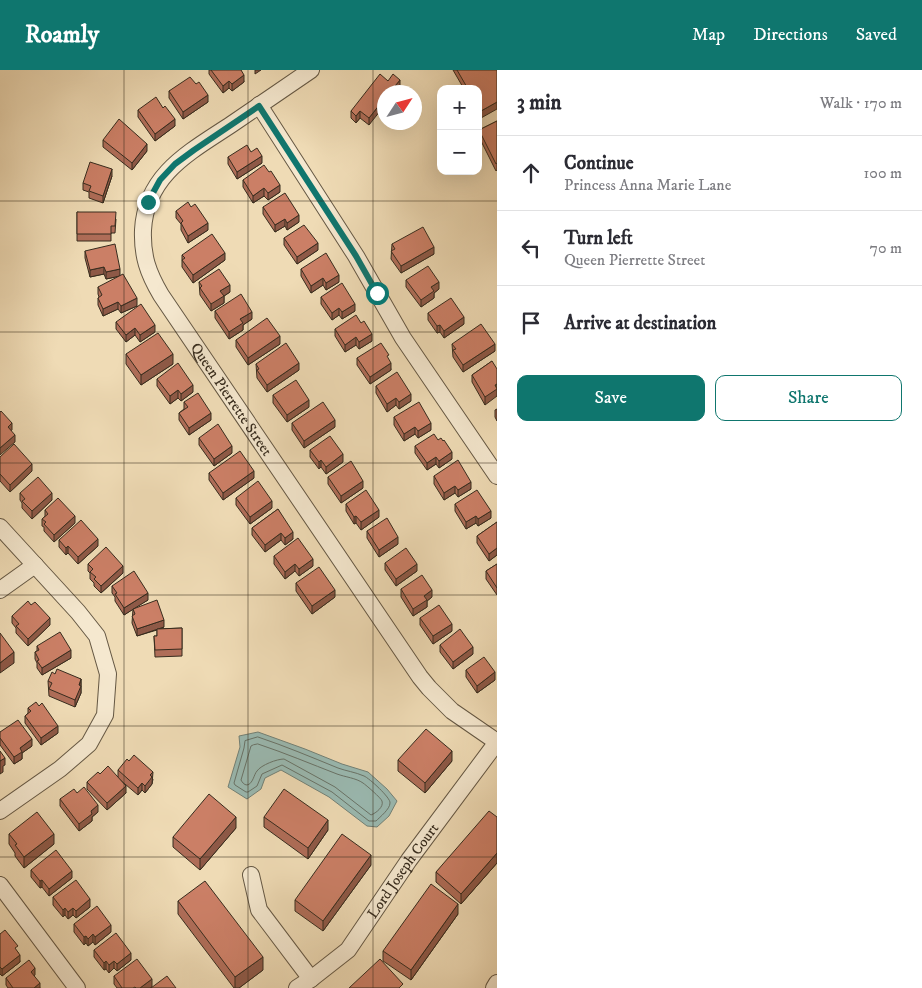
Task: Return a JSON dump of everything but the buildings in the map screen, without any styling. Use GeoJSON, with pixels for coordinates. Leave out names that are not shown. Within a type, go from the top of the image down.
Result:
{"type":"FeatureCollection","features":[{"type":"Feature","properties":{"kind":"street","name":"Queen Pierrette Street"},"geometry":{"type":"LineString","coordinates":[[311,70],[188,153],[160,180],[148,202],[143,225],[143,252],[147,267],[161,295],[420,676],[452,711],[497,742]]}},
{"type":"Feature","properties":{"kind":"street"},"geometry":{"type":"LineString","coordinates":[[259,106],[356,256],[403,338],[497,476]]}},
{"type":"Feature","properties":{"kind":"street"},"geometry":{"type":"LineString","coordinates":[[0,527],[78,612],[97,636],[108,674],[105,715],[89,744],[0,812]]}},
{"type":"Feature","properties":{"kind":"street"},"geometry":{"type":"LineString","coordinates":[[0,590],[35,565]]}},
{"type":"Feature","properties":{"kind":"street","name":"Lord Joseph Court"},"geometry":{"type":"LineString","coordinates":[[297,988],[348,950],[409,860],[497,742]]}},
{"type":"Feature","properties":{"kind":"street"},"geometry":{"type":"LineString","coordinates":[[252,875],[259,910],[310,979]]}},
{"type":"Feature","properties":{"kind":"street"},"geometry":{"type":"LineString","coordinates":[[0,885],[77,988]]}},
{"type":"Feature","properties":{"kind":"street"},"geometry":{"type":"LineString","coordinates":[[494,988],[497,983]]}},
{"type":"Feature","properties":{"kind":"water"},"geometry":{"type":"Polygon","coordinates":[[[258,732],[368,772],[397,801],[389,816],[377,827],[367,826],[329,797],[281,770],[265,778],[261,789],[247,799],[228,787],[240,747],[239,736],[258,732]]]}},
{"type":"Feature","properties":{"kind":"route"},"geometry":{"type":"LineString","coordinates":[[148,202],[160,180],[175,164],[259,106],[356,256],[377,293]]}}]}
